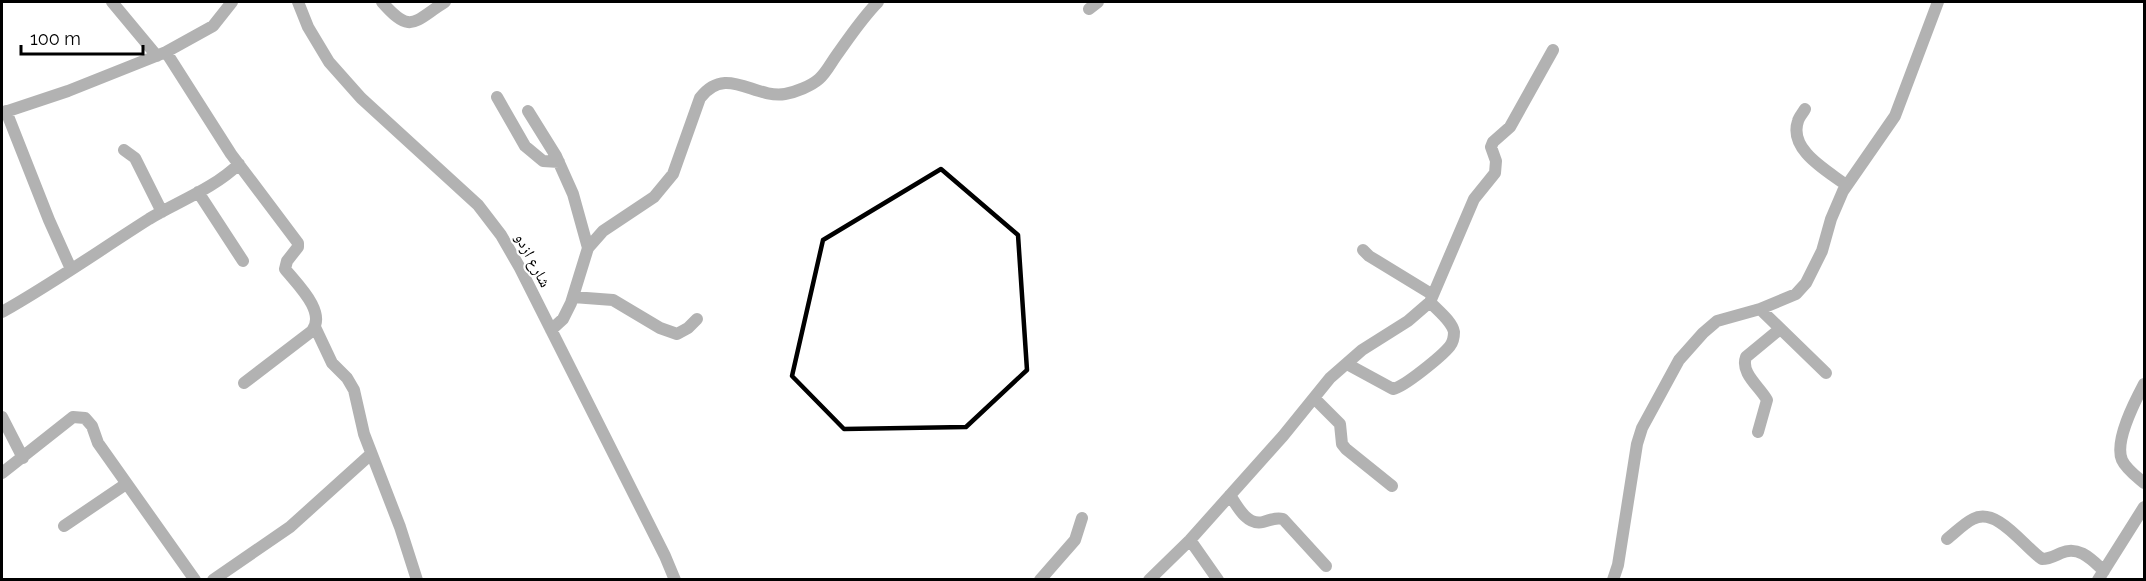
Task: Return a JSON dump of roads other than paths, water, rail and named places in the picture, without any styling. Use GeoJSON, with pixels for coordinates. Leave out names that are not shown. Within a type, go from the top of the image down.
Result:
{"type":"FeatureCollection","features":[{"type":"Feature","properties":{"kind":"street"},"geometry":{"type":"LineString","coordinates":[[112,2],[162,54],[298,243],[285,269],[313,307],[317,317],[315,327],[333,363],[347,378],[354,390],[364,434],[400,527],[417,579]]}},
{"type":"Feature","properties":{"kind":"street"},"geometry":{"type":"LineString","coordinates":[[71,269],[4,112],[68,92],[162,54],[213,26],[232,2]]}},
{"type":"Feature","properties":{"kind":"street","name":"شارع ازدو"},"geometry":{"type":"LineString","coordinates":[[298,2],[308,27],[329,62],[361,98],[478,206],[501,235],[520,268],[675,579]]}},
{"type":"Feature","properties":{"kind":"street"},"geometry":{"type":"LineString","coordinates":[[382,2],[402,22],[410,23],[445,2]]}},
{"type":"Feature","properties":{"kind":"street"},"geometry":{"type":"LineString","coordinates":[[550,330],[562,319],[573,297],[588,248],[603,231],[654,197],[673,174],[700,98],[708,87],[716,84],[738,84],[771,94],[785,94],[802,89],[819,79],[878,2]]}},
{"type":"Feature","properties":{"kind":"street"},"geometry":{"type":"LineString","coordinates":[[1613,579],[1618,565],[1637,444],[1642,428],[1679,360],[1717,321],[1760,309],[1796,294],[1806,283],[1822,251],[1831,219],[1846,185],[1895,116],[1938,2]]}},
{"type":"Feature","properties":{"kind":"street"},"geometry":{"type":"LineString","coordinates":[[1149,579],[1190,540],[1283,436],[1329,378],[1362,350],[1408,321],[1431,299],[1474,199],[1495,173],[1496,161],[1491,152],[1493,142],[1510,127],[1553,50]]}},
{"type":"Feature","properties":{"kind":"street"},"geometry":{"type":"LineString","coordinates":[[497,97],[525,146],[543,161],[559,162]]}},
{"type":"Feature","properties":{"kind":"street"},"geometry":{"type":"LineString","coordinates":[[1805,109],[1798,122],[1799,143],[1806,153],[1846,185]]}},
{"type":"Feature","properties":{"kind":"street"},"geometry":{"type":"LineString","coordinates":[[528,111],[559,162],[573,194],[588,248]]}},
{"type":"Feature","properties":{"kind":"street"},"geometry":{"type":"LineString","coordinates":[[124,150],[135,158],[162,212]]}},
{"type":"Feature","properties":{"kind":"street"},"geometry":{"type":"LineString","coordinates":[[2,312],[162,212],[225,178],[239,164]]}},
{"type":"Feature","properties":{"kind":"street"},"geometry":{"type":"LineString","coordinates":[[198,192],[243,261]]}},
{"type":"Feature","properties":{"kind":"street"},"geometry":{"type":"LineString","coordinates":[[1347,364],[1393,389],[1400,388],[1450,346],[1454,336],[1453,329],[1431,299],[1363,250]]}},
{"type":"Feature","properties":{"kind":"street"},"geometry":{"type":"LineString","coordinates":[[573,297],[613,300],[660,328],[677,334],[697,319]]}},
{"type":"Feature","properties":{"kind":"street"},"geometry":{"type":"LineString","coordinates":[[1760,309],[1826,373]]}},
{"type":"Feature","properties":{"kind":"street"},"geometry":{"type":"LineString","coordinates":[[244,383],[266,368],[315,327]]}},
{"type":"Feature","properties":{"kind":"street"},"geometry":{"type":"LineString","coordinates":[[1758,432],[1767,400],[1746,371],[1744,364],[1746,357],[1780,329]]}},
{"type":"Feature","properties":{"kind":"street"},"geometry":{"type":"LineString","coordinates":[[2145,384],[2128,413],[2120,451],[2121,459],[2126,466],[2145,483]]}},
{"type":"Feature","properties":{"kind":"street"},"geometry":{"type":"LineString","coordinates":[[1314,398],[1340,424],[1342,444],[1346,449],[1392,486]]}},
{"type":"Feature","properties":{"kind":"street"},"geometry":{"type":"LineString","coordinates":[[2,417],[23,458]]}},
{"type":"Feature","properties":{"kind":"street"},"geometry":{"type":"LineString","coordinates":[[2,473],[73,417],[85,418],[126,484],[195,579]]}},
{"type":"Feature","properties":{"kind":"street"},"geometry":{"type":"LineString","coordinates":[[213,579],[290,527],[371,454]]}},
{"type":"Feature","properties":{"kind":"street"},"geometry":{"type":"LineString","coordinates":[[64,526],[126,484]]}},
{"type":"Feature","properties":{"kind":"street"},"geometry":{"type":"LineString","coordinates":[[1230,495],[1250,521],[1260,523],[1276,518],[1283,519],[1326,566]]}},
{"type":"Feature","properties":{"kind":"street"},"geometry":{"type":"LineString","coordinates":[[1947,539],[1973,519],[1981,516],[1989,517],[2014,533],[2042,559],[2048,559],[2063,552],[2076,551],[2091,559],[2101,575],[2145,507]]}},
{"type":"Feature","properties":{"kind":"street"},"geometry":{"type":"LineString","coordinates":[[1040,579],[1074,540],[1082,519]]}},
{"type":"Feature","properties":{"kind":"street"},"geometry":{"type":"LineString","coordinates":[[1190,540],[1218,579]]}}]}
